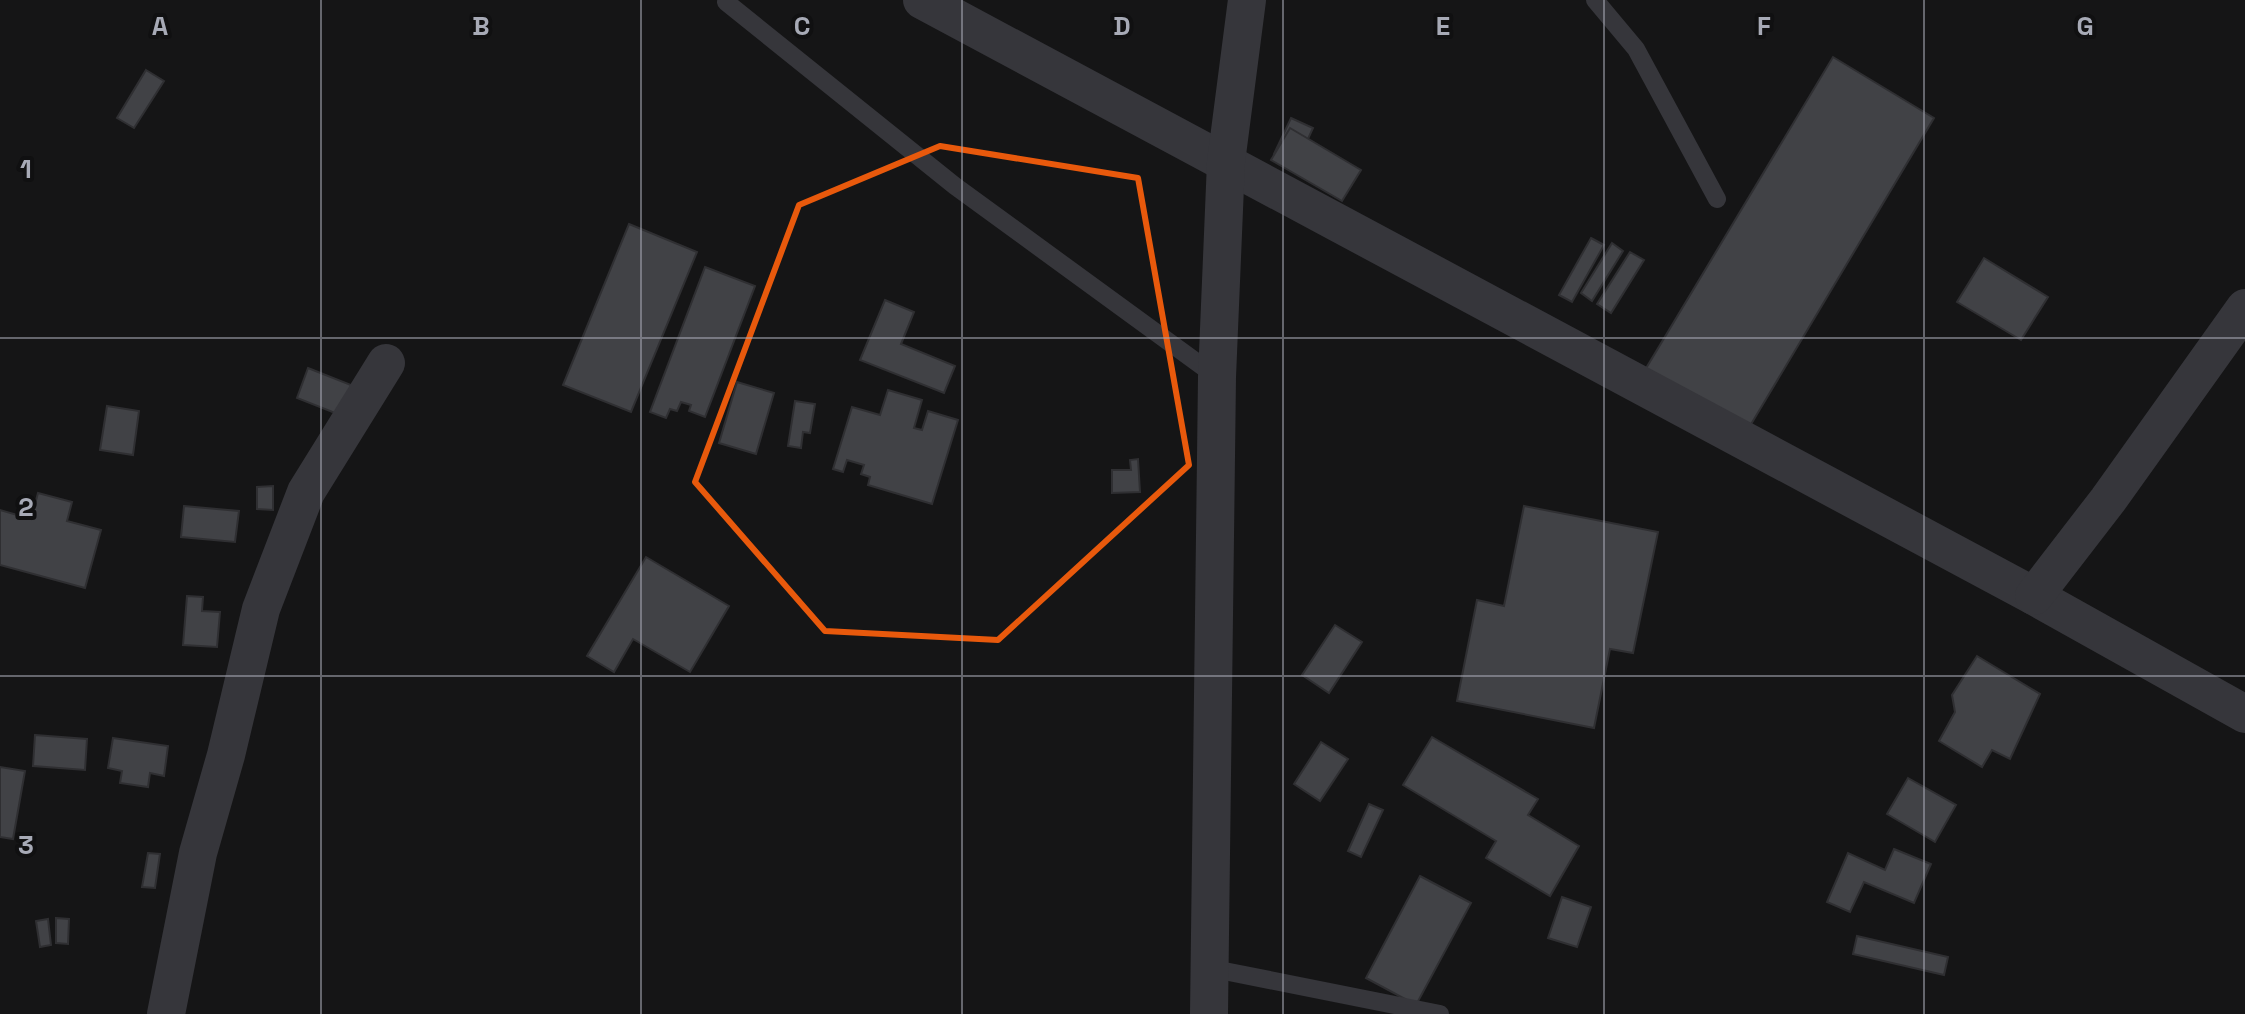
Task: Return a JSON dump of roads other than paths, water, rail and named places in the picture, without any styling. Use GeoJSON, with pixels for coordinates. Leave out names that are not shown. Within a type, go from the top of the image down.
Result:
{"type":"FeatureCollection","features":[{"type":"Feature","properties":{"kind":"street"},"geometry":{"type":"LineString","coordinates":[[922,0],[2034,596],[2245,714]]}},
{"type":"Feature","properties":{"kind":"street"},"geometry":{"type":"LineString","coordinates":[[1209,1014],[1217,377],[1226,162],[1247,0]]}},
{"type":"Feature","properties":{"kind":"street"},"geometry":{"type":"LineString","coordinates":[[2034,596],[2108,500],[2245,308]]}},
{"type":"Feature","properties":{"kind":"street"},"geometry":{"type":"LineString","coordinates":[[166,1014],[198,853],[226,755],[261,609],[306,492],[386,363]]}},
{"type":"Feature","properties":{"kind":"lane"},"geometry":{"type":"LineString","coordinates":[[1595,0],[1636,49],[1717,199]]}},
{"type":"Feature","properties":{"kind":"lane"},"geometry":{"type":"LineString","coordinates":[[726,2],[955,186],[1217,377]]}},
{"type":"Feature","properties":{"kind":"lane"},"geometry":{"type":"LineString","coordinates":[[1209,968],[1440,1014]]}}]}
